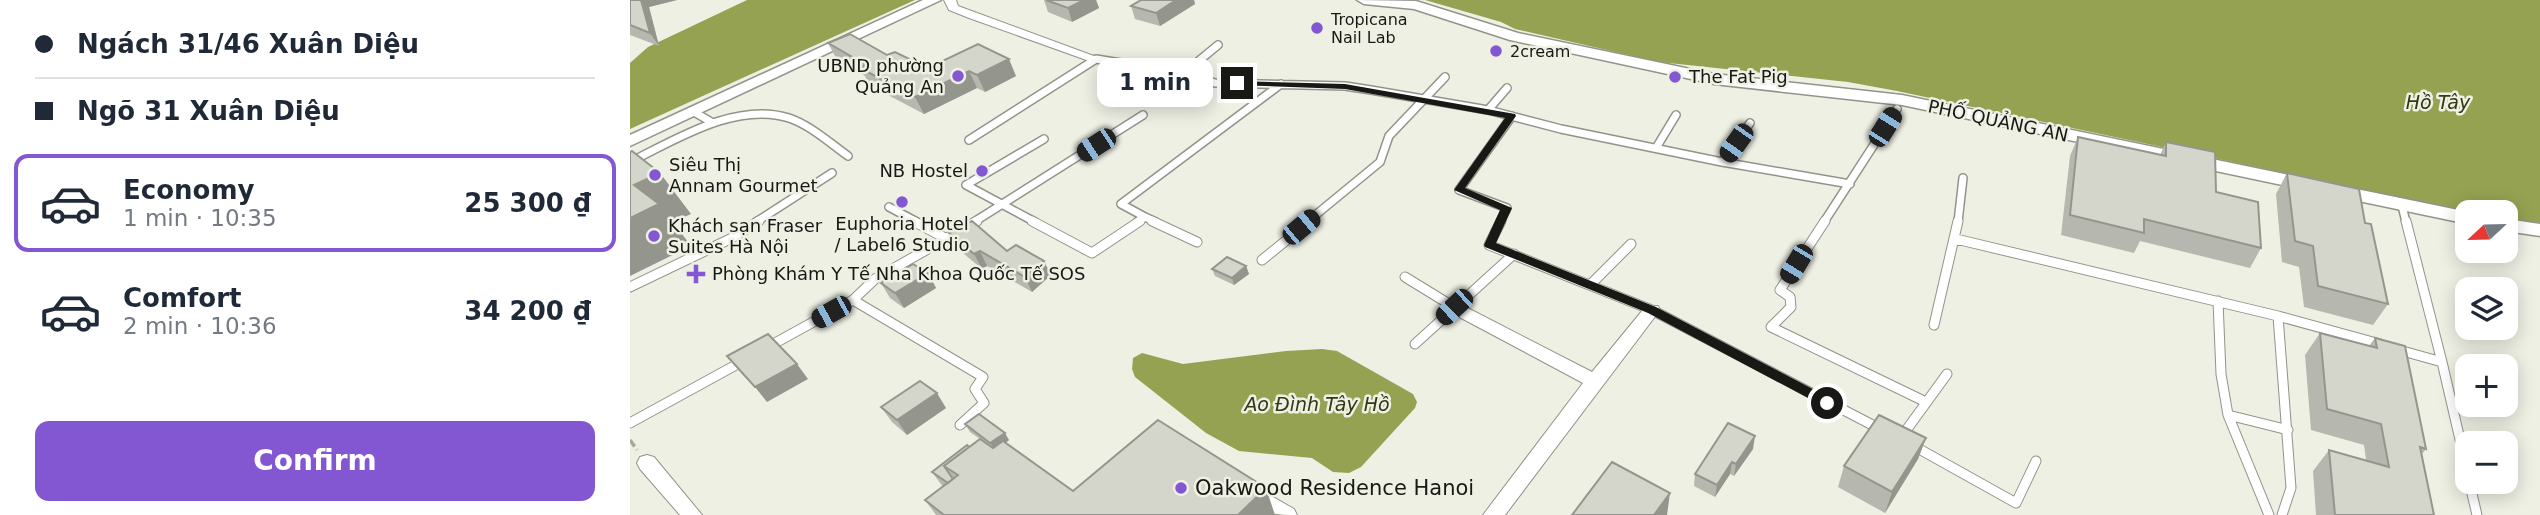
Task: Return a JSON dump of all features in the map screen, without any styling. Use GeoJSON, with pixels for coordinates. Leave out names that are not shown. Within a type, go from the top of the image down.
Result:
{"type":"FeatureCollection","features":[{"type":"Feature","properties":{"kind":"street"},"geometry":{"type":"LineString","coordinates":[[630,141],[934,0]]}},
{"type":"Feature","properties":{"kind":"street"},"geometry":{"type":"LineString","coordinates":[[950,0],[953,8],[973,16],[1096,58]]}},
{"type":"Feature","properties":{"kind":"street","name":"PHỐ QUẢNG AN"},"geometry":{"type":"LineString","coordinates":[[1364,0],[1416,5],[1515,37],[1714,79],[1902,100],[2455,216]]}},
{"type":"Feature","properties":{"kind":"street"},"geometry":{"type":"LineString","coordinates":[[2518,227],[2540,230]]}},
{"type":"Feature","properties":{"kind":"street"},"geometry":{"type":"LineString","coordinates":[[1454,307],[1594,381]]}},
{"type":"Feature","properties":{"kind":"street"},"geometry":{"type":"LineString","coordinates":[[1493,515],[1594,381],[1652,310]]}},
{"type":"Feature","properties":{"kind":"street"},"geometry":{"type":"LineString","coordinates":[[648,463],[692,515]]}},
{"type":"Feature","properties":{"kind":"street"},"geometry":{"type":"LineString","coordinates":[[1238,484],[1287,515]]}},
{"type":"Feature","properties":{"kind":"lane"},"geometry":{"type":"LineString","coordinates":[[1184,73],[1218,45]]}},
{"type":"Feature","properties":{"kind":"lane"},"geometry":{"type":"LineString","coordinates":[[969,140],[1096,58],[1184,73],[1215,83],[1345,86],[1488,110],[1722,162],[1850,184]]}},
{"type":"Feature","properties":{"kind":"lane"},"geometry":{"type":"LineString","coordinates":[[1262,260],[1380,162],[1389,136],[1445,77]]}},
{"type":"Feature","properties":{"kind":"lane"},"geometry":{"type":"LineString","coordinates":[[1197,242],[1121,204],[1281,84]]}},
{"type":"Feature","properties":{"kind":"lane"},"geometry":{"type":"LineString","coordinates":[[1488,110],[1507,88]]}},
{"type":"Feature","properties":{"kind":"lane"},"geometry":{"type":"LineString","coordinates":[[1897,108],[1850,184],[1809,241],[1780,290],[1790,297],[1791,307],[1772,327],[1926,402]]}},
{"type":"Feature","properties":{"kind":"lane"},"geometry":{"type":"LineString","coordinates":[[694,112],[713,123]]}},
{"type":"Feature","properties":{"kind":"lane"},"geometry":{"type":"LineString","coordinates":[[630,423],[853,300],[875,279],[1004,205],[1143,115]]}},
{"type":"Feature","properties":{"kind":"lane"},"geometry":{"type":"LineString","coordinates":[[1656,148],[1676,115]]}},
{"type":"Feature","properties":{"kind":"lane"},"geometry":{"type":"LineString","coordinates":[[630,162],[713,123],[747,117],[775,116],[790,118],[848,156]]}},
{"type":"Feature","properties":{"kind":"lane"},"geometry":{"type":"LineString","coordinates":[[1512,116],[1459,190],[1507,208],[1489,245],[1652,310],[1900,439],[2016,503],[2036,461]]}},
{"type":"Feature","properties":{"kind":"lane"},"geometry":{"type":"LineString","coordinates":[[1722,162],[1750,123]]}},
{"type":"Feature","properties":{"kind":"lane"},"geometry":{"type":"LineString","coordinates":[[1044,139],[966,186],[1092,253],[1145,217]]}},
{"type":"Feature","properties":{"kind":"lane"},"geometry":{"type":"LineString","coordinates":[[630,287],[732,238],[832,173]]}},
{"type":"Feature","properties":{"kind":"lane"},"geometry":{"type":"LineString","coordinates":[[1934,325],[1956,239],[1963,178]]}},
{"type":"Feature","properties":{"kind":"lane"},"geometry":{"type":"LineString","coordinates":[[2402,206],[2458,431]]}},
{"type":"Feature","properties":{"kind":"lane"},"geometry":{"type":"LineString","coordinates":[[889,207],[945,238]]}},
{"type":"Feature","properties":{"kind":"lane"},"geometry":{"type":"LineString","coordinates":[[1956,239],[2278,316],[2442,362]]}},
{"type":"Feature","properties":{"kind":"lane"},"geometry":{"type":"LineString","coordinates":[[1590,285],[1631,244]]}},
{"type":"Feature","properties":{"kind":"lane"},"geometry":{"type":"LineString","coordinates":[[1415,344],[1514,254]]}},
{"type":"Feature","properties":{"kind":"lane"},"geometry":{"type":"LineString","coordinates":[[1405,277],[1454,307]]}},
{"type":"Feature","properties":{"kind":"lane"},"geometry":{"type":"LineString","coordinates":[[853,300],[983,377],[975,389],[984,403],[960,425]]}},
{"type":"Feature","properties":{"kind":"lane"},"geometry":{"type":"LineString","coordinates":[[2218,301],[2221,374],[2228,415],[2269,515]]}},
{"type":"Feature","properties":{"kind":"lane"},"geometry":{"type":"LineString","coordinates":[[2278,316],[2291,488],[2282,515]]}},
{"type":"Feature","properties":{"kind":"lane"},"geometry":{"type":"LineString","coordinates":[[1900,439],[1947,374]]}},
{"type":"Feature","properties":{"kind":"lane"},"geometry":{"type":"LineString","coordinates":[[2228,415],[2288,430]]}},
{"type":"Feature","properties":{"kind":"lane"},"geometry":{"type":"LineString","coordinates":[[2472,494],[2477,515]]}},
{"type":"Feature","properties":{"kind":"water"},"geometry":{"type":"Polygon","coordinates":[[[747,0],[915,0],[630,129],[630,63],[648,47],[747,0]]]}},
{"type":"Feature","properties":{"kind":"water","name":"Hồ Tây"},"geometry":{"type":"Polygon","coordinates":[[[1425,0],[2540,0],[2540,225],[2518,222],[2518,200],[2455,200],[2455,209],[1897,91],[1848,82],[1659,62],[1515,29],[1501,22],[1425,0]]]}},
{"type":"Feature","properties":{"kind":"water","name":"Ao Đình Tây Hồ"},"geometry":{"type":"Polygon","coordinates":[[[1322,349],[1337,351],[1413,394],[1417,402],[1415,408],[1361,467],[1349,473],[1333,472],[1312,458],[1239,451],[1206,433],[1135,377],[1132,369],[1133,358],[1142,353],[1183,364],[1322,349]]]}},
{"type":"Feature","properties":{"kind":"building"},"geometry":{"type":"Polygon","coordinates":[[[630,0],[641,0],[650,33],[630,25],[630,0]]]}},
{"type":"Feature","properties":{"kind":"building"},"geometry":{"type":"Polygon","coordinates":[[[1046,0],[1084,0],[1068,8],[1046,0]]]}},
{"type":"Feature","properties":{"kind":"building"},"geometry":{"type":"Polygon","coordinates":[[[1141,0],[1176,0],[1156,13],[1131,6],[1141,0]]]}},
{"type":"Feature","properties":{"kind":"building"},"geometry":{"type":"Polygon","coordinates":[[[850,34],[887,55],[895,52],[928,68],[978,44],[1009,59],[977,75],[969,71],[915,97],[860,68],[866,65],[828,43],[850,34]]]}},
{"type":"Feature","properties":{"kind":"building"},"geometry":{"type":"Polygon","coordinates":[[[2078,137],[2166,156],[2166,142],[2215,152],[2216,192],[2258,202],[2261,248],[2144,219],[2144,233],[2070,215],[2078,137]]]}},
{"type":"Feature","properties":{"kind":"building"},"geometry":{"type":"Polygon","coordinates":[[[630,152],[660,173],[634,185],[659,204],[630,218],[630,152]]]}},
{"type":"Feature","properties":{"kind":"building"},"geometry":{"type":"Polygon","coordinates":[[[2287,173],[2359,189],[2365,223],[2371,224],[2388,304],[2318,286],[2313,246],[2295,241],[2287,173]]]}},
{"type":"Feature","properties":{"kind":"building"},"geometry":{"type":"Polygon","coordinates":[[[972,221],[1007,251],[1016,245],[1044,261],[1025,277],[980,251],[974,254],[949,233],[972,221]]]}},
{"type":"Feature","properties":{"kind":"building"},"geometry":{"type":"Polygon","coordinates":[[[1227,257],[1246,266],[1232,278],[1212,269],[1227,257]]]}},
{"type":"Feature","properties":{"kind":"building"},"geometry":{"type":"Polygon","coordinates":[[[913,264],[928,273],[895,293],[881,283],[913,264]]]}},
{"type":"Feature","properties":{"kind":"building"},"geometry":{"type":"Polygon","coordinates":[[[2320,333],[2377,348],[2375,338],[2405,346],[2426,449],[2420,447],[2434,515],[2335,515],[2329,450],[2389,467],[2381,424],[2327,409],[2320,333]]]}},
{"type":"Feature","properties":{"kind":"building"},"geometry":{"type":"Polygon","coordinates":[[[768,334],[797,364],[755,387],[727,356],[768,334]]]}},
{"type":"Feature","properties":{"kind":"building"},"geometry":{"type":"Polygon","coordinates":[[[920,381],[937,393],[897,420],[881,407],[920,381]]]}},
{"type":"Feature","properties":{"kind":"building"},"geometry":{"type":"Polygon","coordinates":[[[979,414],[1005,433],[990,443],[965,424],[979,414]]]}},
{"type":"Feature","properties":{"kind":"building"},"geometry":{"type":"Polygon","coordinates":[[[1879,415],[1926,438],[1892,492],[1844,466],[1879,415]]]}},
{"type":"Feature","properties":{"kind":"building"},"geometry":{"type":"Polygon","coordinates":[[[1158,420],[1266,488],[1238,515],[944,515],[925,500],[958,475],[944,466],[980,439],[993,448],[1003,441],[1073,491],[1158,420]]]}},
{"type":"Feature","properties":{"kind":"building"},"geometry":{"type":"Polygon","coordinates":[[[1728,423],[1755,436],[1736,464],[1732,462],[1717,485],[1695,474],[1728,423]]]}},
{"type":"Feature","properties":{"kind":"building"},"geometry":{"type":"Polygon","coordinates":[[[967,445],[969,447],[944,466],[953,479],[948,483],[932,472],[967,445]]]}},
{"type":"Feature","properties":{"kind":"building"},"geometry":{"type":"Polygon","coordinates":[[[1612,462],[1670,493],[1654,515],[1572,515],[1612,462]]]}},
{"type":"Feature","properties":{"kind":"place","name":"Tropicana Nail Lab"},"geometry":{"type":"Point","coordinates":[1317,28]}},
{"type":"Feature","properties":{"kind":"place","name":"2cream"},"geometry":{"type":"Point","coordinates":[1496,51]}},
{"type":"Feature","properties":{"kind":"place","name":"UBND phường Quảng An"},"geometry":{"type":"Point","coordinates":[958,76]}},
{"type":"Feature","properties":{"kind":"place","name":"The Fat Pig"},"geometry":{"type":"Point","coordinates":[1675,77]}},
{"type":"Feature","properties":{"kind":"place","name":"NB Hostel"},"geometry":{"type":"Point","coordinates":[982,171]}},
{"type":"Feature","properties":{"kind":"place","name":"Siêu Thị Annam Gourmet"},"geometry":{"type":"Point","coordinates":[655,175]}},
{"type":"Feature","properties":{"kind":"place","name":"Euphoria Hotel / Label6 Studio"},"geometry":{"type":"Point","coordinates":[902,202]}},
{"type":"Feature","properties":{"kind":"place","name":"Khách sạn Fraser Suites Hà Nội"},"geometry":{"type":"Point","coordinates":[654,236]}},
{"type":"Feature","properties":{"kind":"place","name":"Phòng Khám Y Tế Nha Khoa Quốc Tế SOS"},"geometry":{"type":"Point","coordinates":[696,274]}},
{"type":"Feature","properties":{"kind":"place","name":"Oakwood Residence Hanoi"},"geometry":{"type":"Point","coordinates":[1181,488]}},
{"type":"Feature","properties":{"kind":"route"},"geometry":{"type":"LineString","coordinates":[[1237,83],[1345,86],[1512,116],[1459,190],[1507,208],[1489,245],[1652,310],[1827,403]]}}]}
